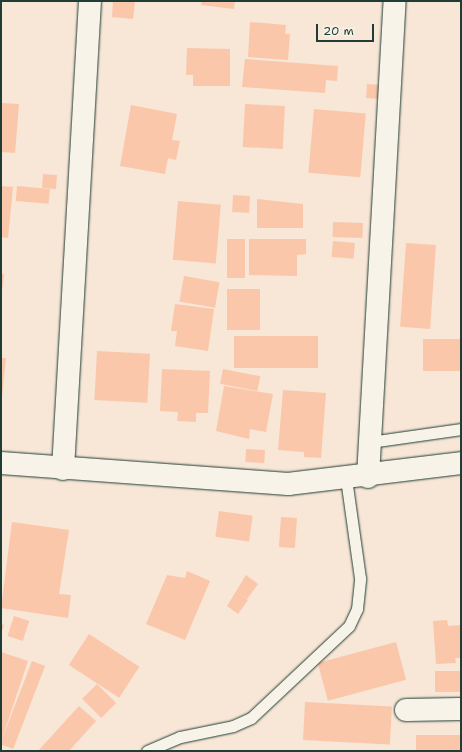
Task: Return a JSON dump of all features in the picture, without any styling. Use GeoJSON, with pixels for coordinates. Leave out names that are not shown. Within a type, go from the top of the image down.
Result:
{"type":"FeatureCollection","features":[{"type":"Feature","properties":{"kind":"street"},"geometry":{"type":"LineString","coordinates":[[63,469],[90,1]]}},
{"type":"Feature","properties":{"kind":"street"},"geometry":{"type":"LineString","coordinates":[[368,477],[395,1]]}},
{"type":"Feature","properties":{"kind":"street"},"geometry":{"type":"LineString","coordinates":[[1,464],[288,484],[368,477],[461,463]]}},
{"type":"Feature","properties":{"kind":"street"},"geometry":{"type":"LineString","coordinates":[[406,710],[461,709]]}},
{"type":"Feature","properties":{"kind":"lane"},"geometry":{"type":"LineString","coordinates":[[370,442],[461,429]]}},
{"type":"Feature","properties":{"kind":"lane"},"geometry":{"type":"LineString","coordinates":[[147,751],[180,737],[233,726],[251,718],[349,626],[357,609],[360,578],[346,479]]}},
{"type":"Feature","properties":{"kind":"building"},"geometry":{"type":"Polygon","coordinates":[[[113,1],[135,1],[133,19],[112,17],[113,1]]]}},
{"type":"Feature","properties":{"kind":"building"},"geometry":{"type":"Polygon","coordinates":[[[202,1],[235,1],[234,9],[201,5],[202,1]]]}},
{"type":"Feature","properties":{"kind":"building"},"geometry":{"type":"Polygon","coordinates":[[[250,22],[286,25],[285,34],[290,34],[288,60],[248,57],[250,22]]]}},
{"type":"Feature","properties":{"kind":"building"},"geometry":{"type":"Polygon","coordinates":[[[187,48],[230,49],[230,86],[193,86],[193,75],[186,75],[187,48]]]}},
{"type":"Feature","properties":{"kind":"building"},"geometry":{"type":"Polygon","coordinates":[[[245,59],[338,66],[337,81],[326,80],[325,93],[242,87],[245,59]]]}},
{"type":"Feature","properties":{"kind":"building"},"geometry":{"type":"Polygon","coordinates":[[[367,84],[382,85],[381,99],[366,98],[367,84]]]}},
{"type":"Feature","properties":{"kind":"building"},"geometry":{"type":"Polygon","coordinates":[[[1,103],[19,104],[15,153],[1,152],[1,103]]]}},
{"type":"Feature","properties":{"kind":"building"},"geometry":{"type":"Polygon","coordinates":[[[245,104],[285,106],[283,149],[243,147],[245,104]]]}},
{"type":"Feature","properties":{"kind":"building"},"geometry":{"type":"Polygon","coordinates":[[[131,105],[177,114],[172,140],[180,141],[176,160],[168,158],[165,174],[120,166],[131,105]]]}},
{"type":"Feature","properties":{"kind":"building"},"geometry":{"type":"Polygon","coordinates":[[[314,109],[366,114],[360,177],[308,173],[314,109]]]}},
{"type":"Feature","properties":{"kind":"building"},"geometry":{"type":"Polygon","coordinates":[[[43,174],[57,175],[56,189],[42,188],[43,174]]]}},
{"type":"Feature","properties":{"kind":"building"},"geometry":{"type":"Polygon","coordinates":[[[1,186],[13,187],[8,238],[1,237],[1,186]]]}},
{"type":"Feature","properties":{"kind":"building"},"geometry":{"type":"Polygon","coordinates":[[[17,186],[50,189],[49,204],[16,201],[17,186]]]}},
{"type":"Feature","properties":{"kind":"building"},"geometry":{"type":"Polygon","coordinates":[[[233,195],[250,196],[249,213],[232,212],[233,195]]]}},
{"type":"Feature","properties":{"kind":"building"},"geometry":{"type":"Polygon","coordinates":[[[257,199],[303,204],[303,228],[257,228],[257,199]]]}},
{"type":"Feature","properties":{"kind":"building"},"geometry":{"type":"Polygon","coordinates":[[[178,201],[221,205],[216,264],[173,260],[178,201]]]}},
{"type":"Feature","properties":{"kind":"building"},"geometry":{"type":"Polygon","coordinates":[[[333,222],[363,223],[362,238],[332,237],[333,222]]]}},
{"type":"Feature","properties":{"kind":"building"},"geometry":{"type":"Polygon","coordinates":[[[227,239],[245,239],[245,278],[227,278],[227,239]]]}},
{"type":"Feature","properties":{"kind":"building"},"geometry":{"type":"Polygon","coordinates":[[[249,239],[306,239],[306,254],[297,255],[297,276],[249,275],[249,239]]]}},
{"type":"Feature","properties":{"kind":"building"},"geometry":{"type":"Polygon","coordinates":[[[333,241],[355,243],[354,259],[332,257],[333,241]]]}},
{"type":"Feature","properties":{"kind":"building"},"geometry":{"type":"Polygon","coordinates":[[[406,243],[436,245],[430,329],[400,327],[406,243]]]}},
{"type":"Feature","properties":{"kind":"building"},"geometry":{"type":"Polygon","coordinates":[[[1,274],[4,274],[2,291],[1,291],[1,274]]]}},
{"type":"Feature","properties":{"kind":"building"},"geometry":{"type":"Polygon","coordinates":[[[184,276],[219,282],[215,308],[179,302],[184,276]]]}},
{"type":"Feature","properties":{"kind":"building"},"geometry":{"type":"Polygon","coordinates":[[[227,289],[260,289],[260,330],[227,330],[227,289]]]}},
{"type":"Feature","properties":{"kind":"building"},"geometry":{"type":"Polygon","coordinates":[[[175,304],[214,309],[208,351],[175,346],[177,331],[171,331],[175,304]]]}},
{"type":"Feature","properties":{"kind":"building"},"geometry":{"type":"Polygon","coordinates":[[[234,336],[318,336],[318,368],[234,368],[234,336]]]}},
{"type":"Feature","properties":{"kind":"building"},"geometry":{"type":"Polygon","coordinates":[[[423,339],[461,339],[461,371],[423,371],[423,339]]]}},
{"type":"Feature","properties":{"kind":"building"},"geometry":{"type":"Polygon","coordinates":[[[97,351],[150,354],[147,403],[94,400],[97,351]]]}},
{"type":"Feature","properties":{"kind":"building"},"geometry":{"type":"Polygon","coordinates":[[[1,358],[6,358],[2,397],[1,397],[1,358]]]}},
{"type":"Feature","properties":{"kind":"building"},"geometry":{"type":"Polygon","coordinates":[[[162,369],[210,371],[208,413],[196,413],[196,422],[177,421],[178,412],[160,411],[162,369]]]}},
{"type":"Feature","properties":{"kind":"building"},"geometry":{"type":"Polygon","coordinates":[[[223,369],[260,376],[257,391],[220,384],[223,369]]]}},
{"type":"Feature","properties":{"kind":"building"},"geometry":{"type":"Polygon","coordinates":[[[224,386],[273,394],[266,432],[250,429],[249,439],[216,431],[224,386]]]}},
{"type":"Feature","properties":{"kind":"building"},"geometry":{"type":"Polygon","coordinates":[[[283,390],[326,393],[321,458],[304,457],[304,452],[278,450],[283,390]]]}},
{"type":"Feature","properties":{"kind":"building"},"geometry":{"type":"Polygon","coordinates":[[[246,449],[265,450],[264,463],[245,462],[246,449]]]}},
{"type":"Feature","properties":{"kind":"building"},"geometry":{"type":"Polygon","coordinates":[[[219,511],[253,516],[249,541],[215,537],[219,511]]]}},
{"type":"Feature","properties":{"kind":"building"},"geometry":{"type":"Polygon","coordinates":[[[281,517],[297,518],[295,548],[279,547],[281,517]]]}},
{"type":"Feature","properties":{"kind":"building"},"geometry":{"type":"Polygon","coordinates":[[[12,522],[69,530],[59,594],[71,595],[68,618],[1,608],[12,522]]]}},
{"type":"Feature","properties":{"kind":"building"},"geometry":{"type":"Polygon","coordinates":[[[187,571],[210,581],[185,640],[146,624],[167,575],[185,578],[187,571]]]}},
{"type":"Feature","properties":{"kind":"building"},"geometry":{"type":"Polygon","coordinates":[[[246,575],[258,584],[247,599],[239,594],[248,600],[238,614],[227,606],[246,575]]]}},
{"type":"Feature","properties":{"kind":"building"},"geometry":{"type":"Polygon","coordinates":[[[14,616],[29,621],[23,641],[8,636],[14,616]]]}},
{"type":"Feature","properties":{"kind":"building"},"geometry":{"type":"Polygon","coordinates":[[[447,620],[448,626],[461,625],[461,658],[455,658],[456,663],[436,664],[433,621],[447,620]]]}},
{"type":"Feature","properties":{"kind":"building"},"geometry":{"type":"Polygon","coordinates":[[[1,624],[4,625],[1,633],[1,624]]]}},
{"type":"Feature","properties":{"kind":"building"},"geometry":{"type":"Polygon","coordinates":[[[89,634],[139,667],[119,698],[69,665],[89,634]]]}},
{"type":"Feature","properties":{"kind":"building"},"geometry":{"type":"Polygon","coordinates":[[[396,642],[406,680],[328,701],[318,663],[396,642]]]}},
{"type":"Feature","properties":{"kind":"building"},"geometry":{"type":"Polygon","coordinates":[[[1,652],[28,661],[1,742],[1,652]]]}},
{"type":"Feature","properties":{"kind":"building"},"geometry":{"type":"Polygon","coordinates":[[[32,661],[45,666],[13,749],[1,744],[1,742],[32,661]]]}},
{"type":"Feature","properties":{"kind":"building"},"geometry":{"type":"Polygon","coordinates":[[[435,671],[461,671],[461,692],[435,692],[435,671]]]}},
{"type":"Feature","properties":{"kind":"building"},"geometry":{"type":"Polygon","coordinates":[[[97,684],[116,703],[101,718],[82,699],[97,684]]]}},
{"type":"Feature","properties":{"kind":"building"},"geometry":{"type":"Polygon","coordinates":[[[305,702],[392,707],[390,745],[303,740],[305,702]]]}},
{"type":"Feature","properties":{"kind":"building"},"geometry":{"type":"Polygon","coordinates":[[[79,706],[96,721],[69,751],[38,751],[79,706]]]}},
{"type":"Feature","properties":{"kind":"building"},"geometry":{"type":"Polygon","coordinates":[[[416,735],[461,735],[461,751],[416,751],[416,735]]]}}]}
